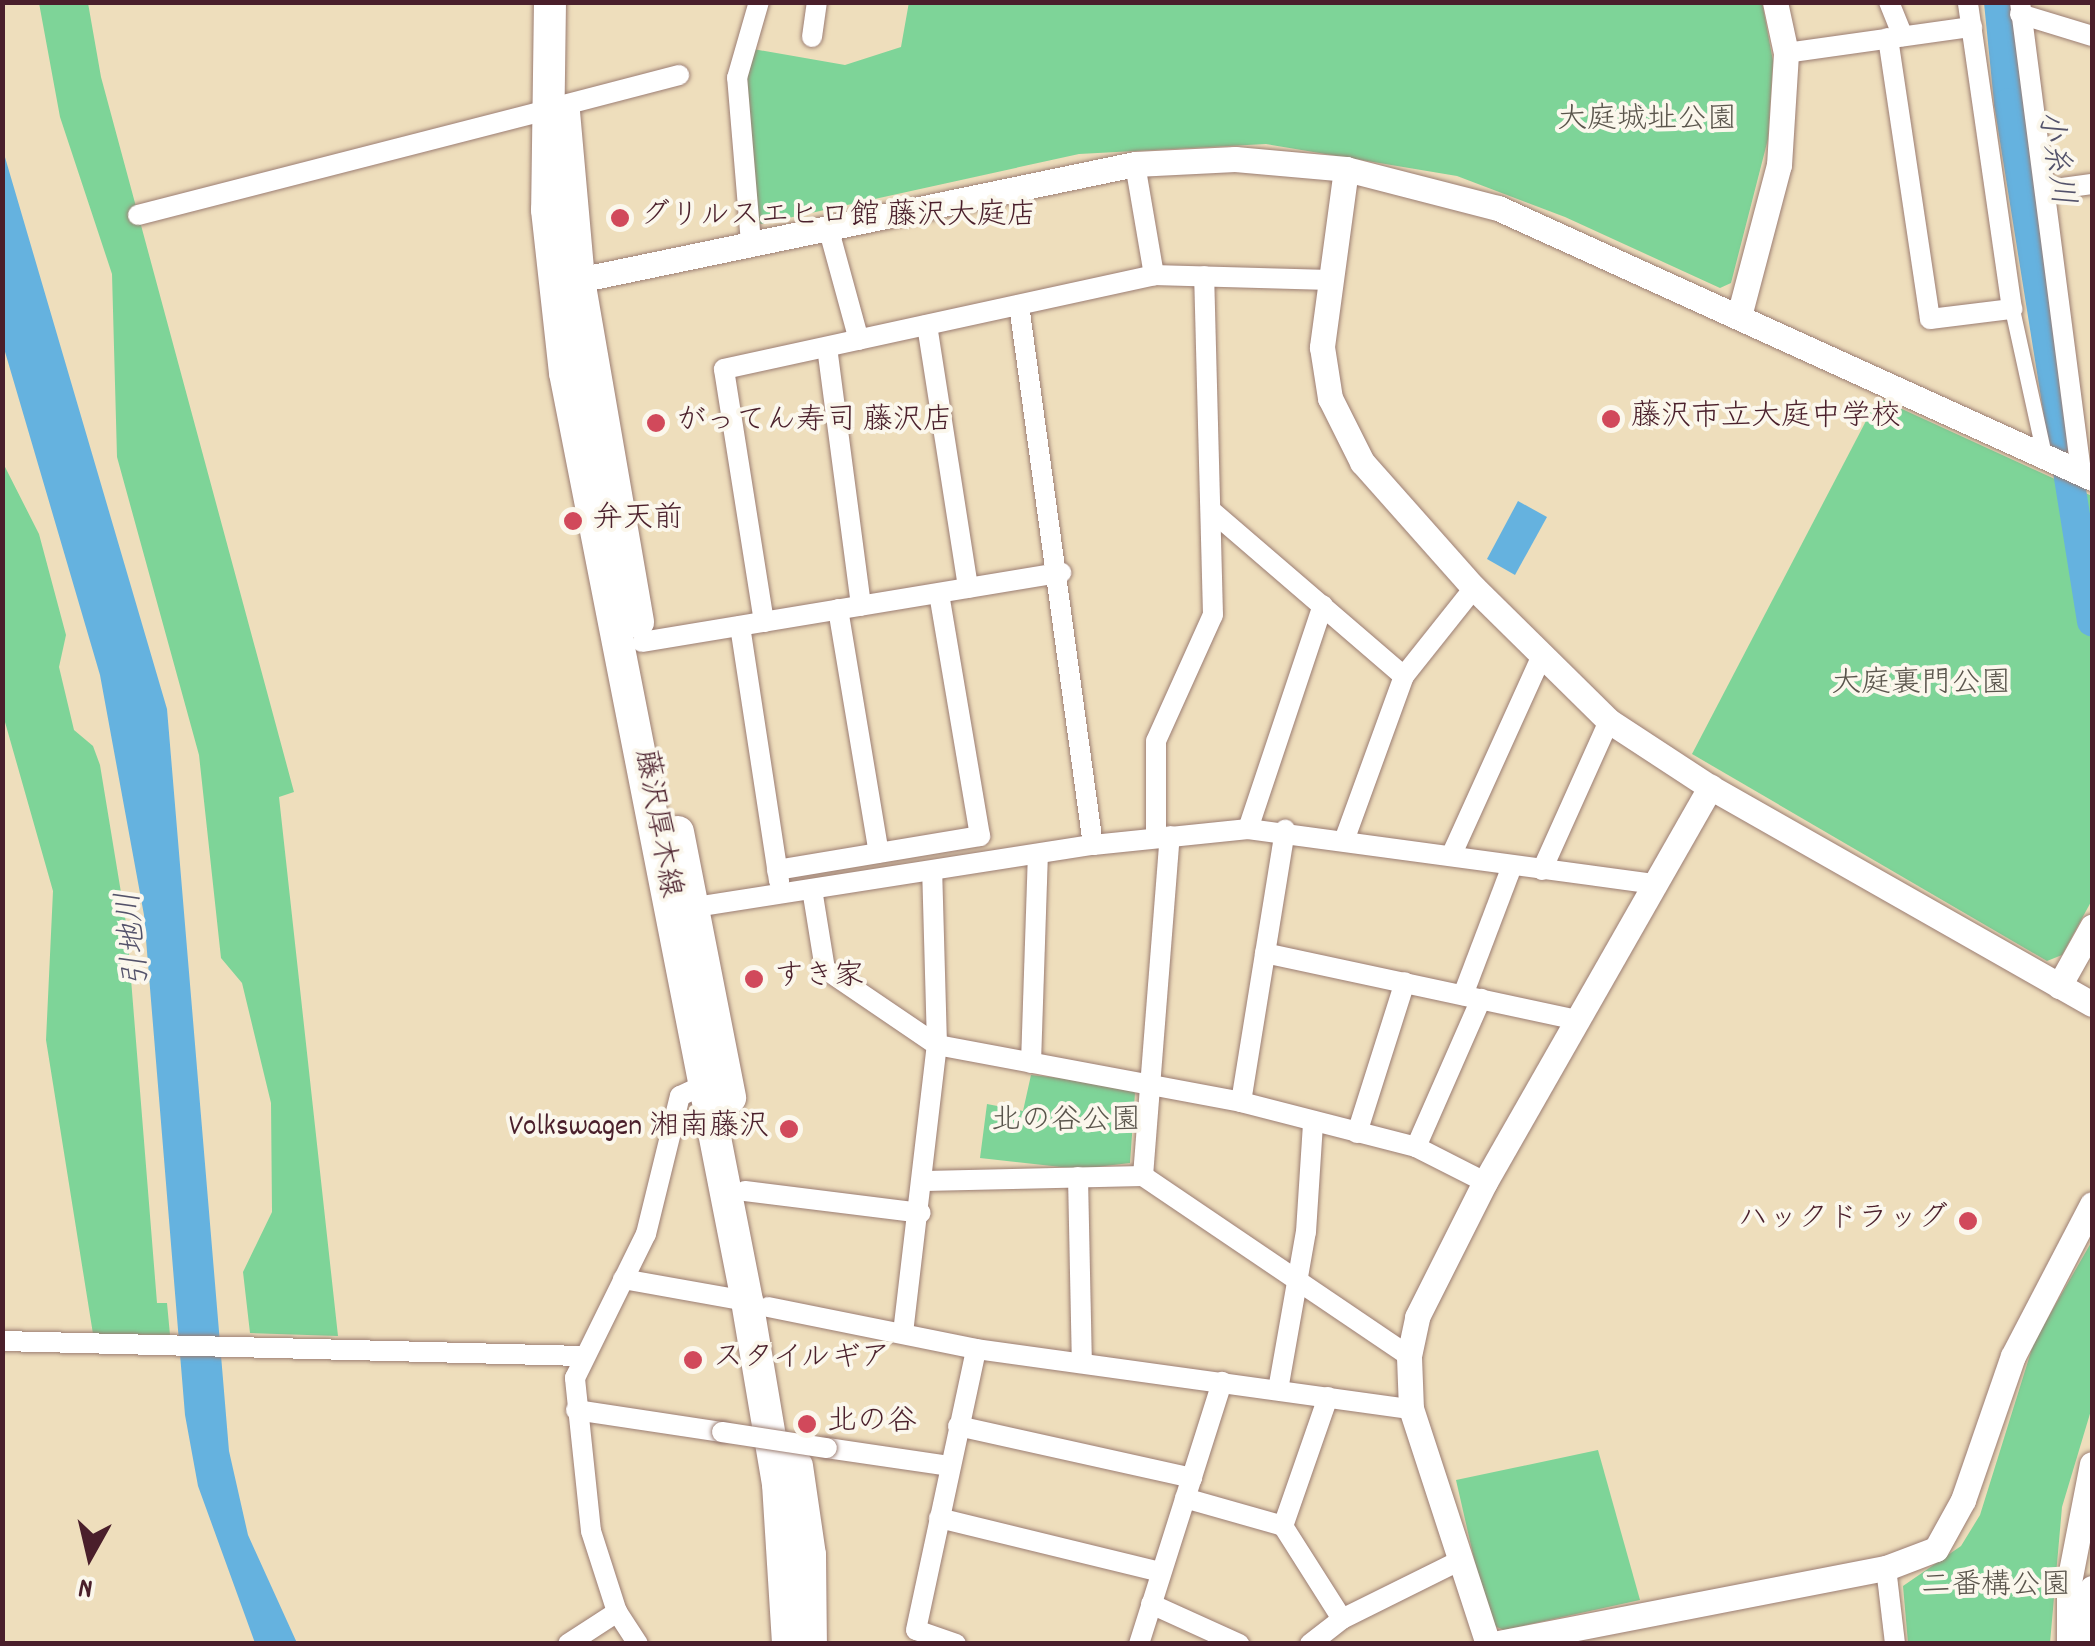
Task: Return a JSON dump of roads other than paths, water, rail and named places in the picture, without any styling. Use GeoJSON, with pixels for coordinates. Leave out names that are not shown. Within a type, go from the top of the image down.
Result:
{"type":"FeatureCollection","features":[{"type":"Feature","properties":{"kind":"main road","name":"藤沢厚木線"},"geometry":{"type":"LineString","coordinates":[[550,2],[567,282],[565,373],[808,1537],[811,1644]]}},
{"type":"Feature","properties":{"kind":"main road","name":"藤沢厚木線"},"geometry":{"type":"LineString","coordinates":[[554,108],[572,2]]}},
{"type":"Feature","properties":{"kind":"main road","name":"藤沢厚木線"},"geometry":{"type":"LineString","coordinates":[[567,282],[695,907],[715,1080],[746,1191],[778,1484],[788,1644]]}},
{"type":"Feature","properties":{"kind":"street"},"geometry":{"type":"LineString","coordinates":[[751,243],[738,78],[758,2]]}},
{"type":"Feature","properties":{"kind":"street"},"geometry":{"type":"LineString","coordinates":[[812,37],[817,2]]}},
{"type":"Feature","properties":{"kind":"street"},"geometry":{"type":"LineString","coordinates":[[1739,316],[1778,165],[1786,53],[1775,2]]}},
{"type":"Feature","properties":{"kind":"street"},"geometry":{"type":"LineString","coordinates":[[1889,2],[1930,319],[2012,309]]}},
{"type":"Feature","properties":{"kind":"street"},"geometry":{"type":"LineString","coordinates":[[1968,2],[2012,309],[2044,455]]}},
{"type":"Feature","properties":{"kind":"street"},"geometry":{"type":"LineString","coordinates":[[2087,475],[2020,8],[2092,36]]}},
{"type":"Feature","properties":{"kind":"street"},"geometry":{"type":"LineString","coordinates":[[1786,53],[1972,27]]}},
{"type":"Feature","properties":{"kind":"street"},"geometry":{"type":"LineString","coordinates":[[138,216],[679,75]]}},
{"type":"Feature","properties":{"kind":"street"},"geometry":{"type":"LineString","coordinates":[[567,282],[1135,164],[1236,159],[1346,169],[1498,208],[2087,475]]}},
{"type":"Feature","properties":{"kind":"street"},"geometry":{"type":"LineString","coordinates":[[1135,164],[1154,276]]}},
{"type":"Feature","properties":{"kind":"street"},"geometry":{"type":"LineString","coordinates":[[1346,169],[1322,347],[1344,432],[1362,462],[1474,588],[1540,660],[1609,721],[1710,787],[2092,1004]]}},
{"type":"Feature","properties":{"kind":"street"},"geometry":{"type":"LineString","coordinates":[[2048,190],[2092,184]]}},
{"type":"Feature","properties":{"kind":"street"},"geometry":{"type":"LineString","coordinates":[[828,227],[858,340]]}},
{"type":"Feature","properties":{"kind":"street"},"geometry":{"type":"LineString","coordinates":[[764,622],[724,370],[1154,276],[1329,280]]}},
{"type":"Feature","properties":{"kind":"street"},"geometry":{"type":"LineString","coordinates":[[1144,1176],[1163,836],[1156,740],[1213,615],[1204,276]]}},
{"type":"Feature","properties":{"kind":"street"},"geometry":{"type":"LineString","coordinates":[[1019,306],[1061,573],[1093,845]]}},
{"type":"Feature","properties":{"kind":"street"},"geometry":{"type":"LineString","coordinates":[[927,325],[968,588]]}},
{"type":"Feature","properties":{"kind":"street"},"geometry":{"type":"LineString","coordinates":[[827,347],[861,606]]}},
{"type":"Feature","properties":{"kind":"street"},"geometry":{"type":"LineString","coordinates":[[1213,512],[1404,676]]}},
{"type":"Feature","properties":{"kind":"street"},"geometry":{"type":"LineString","coordinates":[[642,642],[1061,573]]}},
{"type":"Feature","properties":{"kind":"street"},"geometry":{"type":"LineString","coordinates":[[1345,838],[1404,676],[1474,588]]}},
{"type":"Feature","properties":{"kind":"street"},"geometry":{"type":"LineString","coordinates":[[777,870],[980,836],[939,594]]}},
{"type":"Feature","properties":{"kind":"street"},"geometry":{"type":"LineString","coordinates":[[1248,829],[1323,605]]}},
{"type":"Feature","properties":{"kind":"street"},"geometry":{"type":"LineString","coordinates":[[838,610],[878,853]]}},
{"type":"Feature","properties":{"kind":"street"},"geometry":{"type":"LineString","coordinates":[[740,626],[781,893]]}},
{"type":"Feature","properties":{"kind":"street"},"geometry":{"type":"LineString","coordinates":[[1451,856],[1540,660]]}},
{"type":"Feature","properties":{"kind":"street"},"geometry":{"type":"LineString","coordinates":[[1542,870],[1609,721]]}},
{"type":"Feature","properties":{"kind":"street"},"geometry":{"type":"LineString","coordinates":[[1710,787],[1485,1182],[1417,1317],[1409,1356],[1411,1409],[1491,1644],[1886,1568],[1936,1549],[1963,1500],[2013,1356],[2092,1205]]}},
{"type":"Feature","properties":{"kind":"street"},"geometry":{"type":"LineString","coordinates":[[695,907],[1093,845],[1248,829],[1345,838],[1512,866],[1655,884]]}},
{"type":"Feature","properties":{"kind":"street"},"geometry":{"type":"LineString","coordinates":[[1242,1102],[1285,830]]}},
{"type":"Feature","properties":{"kind":"street"},"geometry":{"type":"LineString","coordinates":[[1031,1063],[1038,854]]}},
{"type":"Feature","properties":{"kind":"street"},"geometry":{"type":"LineString","coordinates":[[1416,1148],[1472,997],[1512,866]]}},
{"type":"Feature","properties":{"kind":"street"},"geometry":{"type":"LineString","coordinates":[[903,1333],[924,1181],[937,1044],[932,871]]}},
{"type":"Feature","properties":{"kind":"street"},"geometry":{"type":"LineString","coordinates":[[812,890],[826,970],[937,1044],[1149,1081],[1242,1102],[1416,1148],[1485,1182]]}},
{"type":"Feature","properties":{"kind":"street"},"geometry":{"type":"LineString","coordinates":[[2059,986],[2092,927]]}},
{"type":"Feature","properties":{"kind":"street"},"geometry":{"type":"LineString","coordinates":[[1266,952],[1578,1020]]}},
{"type":"Feature","properties":{"kind":"street"},"geometry":{"type":"LineString","coordinates":[[1358,1133],[1405,982]]}},
{"type":"Feature","properties":{"kind":"street"},"geometry":{"type":"LineString","coordinates":[[638,1644],[617,1612],[591,1531],[576,1410],[582,1356],[623,1280],[657,1204],[680,1096],[715,1080]]}},
{"type":"Feature","properties":{"kind":"street"},"geometry":{"type":"LineString","coordinates":[[1278,1390],[1298,1283],[1313,1123]]}},
{"type":"Feature","properties":{"kind":"street"},"geometry":{"type":"LineString","coordinates":[[924,1181],[1144,1176],[1409,1356]]}},
{"type":"Feature","properties":{"kind":"street"},"geometry":{"type":"LineString","coordinates":[[1078,1177],[1082,1363]]}},
{"type":"Feature","properties":{"kind":"street"},"geometry":{"type":"LineString","coordinates":[[746,1191],[920,1212]]}},
{"type":"Feature","properties":{"kind":"street"},"geometry":{"type":"LineString","coordinates":[[623,1280],[976,1348],[1411,1409]]}},
{"type":"Feature","properties":{"kind":"street"},"geometry":{"type":"LineString","coordinates":[[2,1341],[237,1344],[582,1356]]}},
{"type":"Feature","properties":{"kind":"street"},"geometry":{"type":"LineString","coordinates":[[956,1644],[916,1630],[976,1348]]}},
{"type":"Feature","properties":{"kind":"street"},"geometry":{"type":"LineString","coordinates":[[1139,1644],[1222,1382]]}},
{"type":"Feature","properties":{"kind":"street"},"geometry":{"type":"LineString","coordinates":[[1283,1526],[1328,1397]]}},
{"type":"Feature","properties":{"kind":"street"},"geometry":{"type":"LineString","coordinates":[[576,1410],[949,1466]]}},
{"type":"Feature","properties":{"kind":"street"},"geometry":{"type":"LineString","coordinates":[[958,1426],[1188,1488],[1283,1526],[1342,1619]]}},
{"type":"Feature","properties":{"kind":"street"},"geometry":{"type":"LineString","coordinates":[[2069,1644],[2069,1582],[2092,1464]]}},
{"type":"Feature","properties":{"kind":"street"},"geometry":{"type":"LineString","coordinates":[[938,1518],[1161,1572]]}},
{"type":"Feature","properties":{"kind":"street"},"geometry":{"type":"LineString","coordinates":[[1310,1644],[1342,1619],[1461,1560]]}},
{"type":"Feature","properties":{"kind":"street"},"geometry":{"type":"LineString","coordinates":[[1886,1568],[1894,1644]]}},
{"type":"Feature","properties":{"kind":"street"},"geometry":{"type":"LineString","coordinates":[[2090,1644],[2092,1588]]}},
{"type":"Feature","properties":{"kind":"street"},"geometry":{"type":"LineString","coordinates":[[1151,1604],[1239,1644]]}},
{"type":"Feature","properties":{"kind":"street"},"geometry":{"type":"LineString","coordinates":[[568,1644],[617,1612]]}},
{"type":"Feature","properties":{"kind":"water"},"geometry":{"type":"Polygon","coordinates":[[[2,147],[167,709],[229,1451],[248,1535],[297,1643],[255,1643],[198,1486],[185,1415],[144,915],[100,675],[3,345],[2,147]]]}},
{"type":"Feature","properties":{"kind":"water"},"geometry":{"type":"Polygon","coordinates":[[[1518,501],[1547,517],[1515,575],[1487,559],[1518,501]]]}},
{"type":"Feature","properties":{"kind":"waterway","name":"小糸川"},"geometry":{"type":"LineString","coordinates":[[1999,2],[2009,103],[2092,621]]}},
{"type":"Feature","properties":{"kind":"place","name":"グリルスエヒロ館 藤沢大庭店"},"geometry":{"type":"Point","coordinates":[620,218]}},
{"type":"Feature","properties":{"kind":"place","name":"藤沢市立大庭中学校"},"geometry":{"type":"Point","coordinates":[1611,419]}},
{"type":"Feature","properties":{"kind":"place","name":"がってん寿司 藤沢店"},"geometry":{"type":"Point","coordinates":[656,423]}},
{"type":"Feature","properties":{"kind":"place","name":"弁天前"},"geometry":{"type":"Point","coordinates":[573,521]}},
{"type":"Feature","properties":{"kind":"place","name":"すき家"},"geometry":{"type":"Point","coordinates":[754,979]}},
{"type":"Feature","properties":{"kind":"place","name":"Volkswagen 湘南藤沢"},"geometry":{"type":"Point","coordinates":[789,1129]}},
{"type":"Feature","properties":{"kind":"place","name":"ハックドラッグ"},"geometry":{"type":"Point","coordinates":[1968,1221]}},
{"type":"Feature","properties":{"kind":"place","name":"スタイルギア"},"geometry":{"type":"Point","coordinates":[693,1360]}},
{"type":"Feature","properties":{"kind":"place","name":"北の谷"},"geometry":{"type":"Point","coordinates":[807,1424]}},
{"type":"Feature","properties":{"kind":"park label","name":"大庭城址公園"},"geometry":{"type":"Point","coordinates":[1647,122]}},
{"type":"Feature","properties":{"kind":"park label","name":"大庭裏門公園"},"geometry":{"type":"Point","coordinates":[1921,686]}},
{"type":"Feature","properties":{"kind":"park label","name":"北の谷公園"},"geometry":{"type":"Point","coordinates":[1066,1123]}},
{"type":"Feature","properties":{"kind":"park label","name":"二番構公園"},"geometry":{"type":"Point","coordinates":[1996,1588]}},
{"type":"Feature","properties":{"kind":"water label","name":"引地川"},"geometry":{"type":"Point","coordinates":[136,939]}}]}
